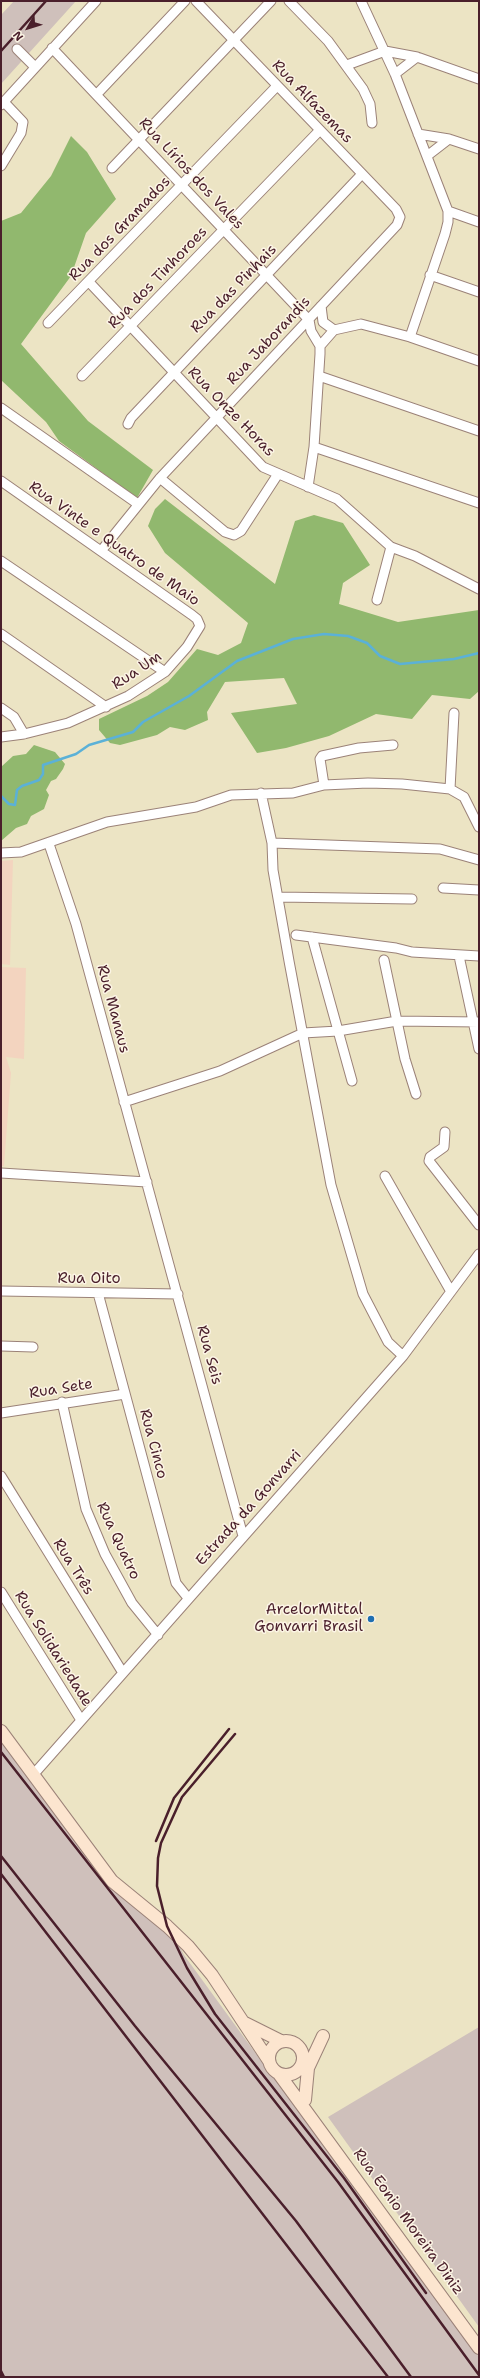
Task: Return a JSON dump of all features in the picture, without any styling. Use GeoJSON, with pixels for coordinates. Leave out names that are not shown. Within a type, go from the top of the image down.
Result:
{"type":"FeatureCollection","features":[{"type":"Feature","properties":{"kind":"main road"},"geometry":{"type":"LineString","coordinates":[[1,1731],[112,1881],[161,1920],[188,1946],[212,1975],[269,2061],[272,2068],[279,2074],[287,2075],[295,2073],[301,2067],[304,2060],[300,2047],[294,2042],[281,2041],[244,2023]]}},
{"type":"Feature","properties":{"kind":"main road"},"geometry":{"type":"LineString","coordinates":[[306,2100],[308,2068],[323,2036]]}},
{"type":"Feature","properties":{"kind":"main road"},"geometry":{"type":"LineString","coordinates":[[269,2061],[269,2052],[274,2045],[281,2041]]}},
{"type":"Feature","properties":{"kind":"main road","name":"Rua Eonio Moreira Diniz"},"geometry":{"type":"LineString","coordinates":[[301,2067],[299,2088],[306,2100],[310,2114]]}},
{"type":"Feature","properties":{"kind":"main road","name":"Rua Eonio Moreira Diniz"},"geometry":{"type":"LineString","coordinates":[[279,2074],[310,2114],[479,2348]]}},
{"type":"Feature","properties":{"kind":"street"},"geometry":{"type":"LineString","coordinates":[[1,166],[21,133],[23,122],[2,103],[96,1]]}},
{"type":"Feature","properties":{"kind":"street"},"geometry":{"type":"LineString","coordinates":[[96,94],[185,1]]}},
{"type":"Feature","properties":{"kind":"street","name":"Rua Alfazemas"},"geometry":{"type":"LineString","coordinates":[[196,1],[396,209],[400,217],[397,225]]}},
{"type":"Feature","properties":{"kind":"street"},"geometry":{"type":"LineString","coordinates":[[112,168],[271,1]]}},
{"type":"Feature","properties":{"kind":"street"},"geometry":{"type":"LineString","coordinates":[[289,1],[328,41],[346,65],[370,104],[372,123]]}},
{"type":"Feature","properties":{"kind":"street"},"geometry":{"type":"LineString","coordinates":[[361,1],[395,74],[448,212],[448,222],[445,234],[410,336]]}},
{"type":"Feature","properties":{"kind":"street","name":"Rua Lírios dos Vales"},"geometry":{"type":"LineString","coordinates":[[52,48],[309,320]]}},
{"type":"Feature","properties":{"kind":"street"},"geometry":{"type":"LineString","coordinates":[[17,49],[35,67]]}},
{"type":"Feature","properties":{"kind":"street"},"geometry":{"type":"LineString","coordinates":[[346,65],[385,51],[418,57],[479,79]]}},
{"type":"Feature","properties":{"kind":"street"},"geometry":{"type":"LineString","coordinates":[[395,74],[418,57]]}},
{"type":"Feature","properties":{"kind":"street","name":"Rua dos Gramados"},"geometry":{"type":"LineString","coordinates":[[48,323],[277,86]]}},
{"type":"Feature","properties":{"kind":"street","name":"Rua dos Tinhoroes"},"geometry":{"type":"LineString","coordinates":[[82,376],[320,130]]}},
{"type":"Feature","properties":{"kind":"street"},"geometry":{"type":"LineString","coordinates":[[418,134],[449,139],[479,148]]}},
{"type":"Feature","properties":{"kind":"street"},"geometry":{"type":"LineString","coordinates":[[427,156],[449,139]]}},
{"type":"Feature","properties":{"kind":"street","name":"Rua das Pinhais"},"geometry":{"type":"LineString","coordinates":[[128,424],[131,418],[173,372],[362,174]]}},
{"type":"Feature","properties":{"kind":"street"},"geometry":{"type":"LineString","coordinates":[[448,212],[479,222]]}},
{"type":"Feature","properties":{"kind":"street","name":"Rua Jaborandis"},"geometry":{"type":"LineString","coordinates":[[101,551],[160,478],[397,225]]}},
{"type":"Feature","properties":{"kind":"street"},"geometry":{"type":"LineString","coordinates":[[430,275],[479,292]]}},
{"type":"Feature","properties":{"kind":"street","name":"Rua Onze Horas"},"geometry":{"type":"LineString","coordinates":[[89,282],[258,462],[278,474],[337,499],[391,546],[415,556],[479,589]]}},
{"type":"Feature","properties":{"kind":"street"},"geometry":{"type":"LineString","coordinates":[[321,306],[323,322],[334,330]]}},
{"type":"Feature","properties":{"kind":"street"},"geometry":{"type":"LineString","coordinates":[[308,487],[314,447],[320,346],[310,331],[309,320]]}},
{"type":"Feature","properties":{"kind":"street"},"geometry":{"type":"LineString","coordinates":[[320,346],[334,330],[361,324],[410,336],[479,361]]}},
{"type":"Feature","properties":{"kind":"street"},"geometry":{"type":"LineString","coordinates":[[319,376],[479,431]]}},
{"type":"Feature","properties":{"kind":"street"},"geometry":{"type":"LineString","coordinates":[[1,408],[138,504]]}},
{"type":"Feature","properties":{"kind":"street"},"geometry":{"type":"LineString","coordinates":[[314,447],[479,503]]}},
{"type":"Feature","properties":{"kind":"street"},"geometry":{"type":"LineString","coordinates":[[160,478],[225,532],[234,535],[241,531],[278,474]]}},
{"type":"Feature","properties":{"kind":"street","name":"Rua Vinte e Quatro de Maio"},"geometry":{"type":"LineString","coordinates":[[1,481],[197,619],[200,626],[196,635]]}},
{"type":"Feature","properties":{"kind":"street"},"geometry":{"type":"LineString","coordinates":[[377,600],[391,546]]}},
{"type":"Feature","properties":{"kind":"street"},"geometry":{"type":"LineString","coordinates":[[1,561],[165,672]]}},
{"type":"Feature","properties":{"kind":"street"},"geometry":{"type":"LineString","coordinates":[[1,634],[106,707]]}},
{"type":"Feature","properties":{"kind":"street","name":"Rua Um"},"geometry":{"type":"LineString","coordinates":[[1,737],[24,734],[68,723],[106,707],[144,687],[165,672],[196,635]]}},
{"type":"Feature","properties":{"kind":"street"},"geometry":{"type":"LineString","coordinates":[[1,708],[14,717],[24,734]]}},
{"type":"Feature","properties":{"kind":"street"},"geometry":{"type":"LineString","coordinates":[[450,789],[454,713]]}},
{"type":"Feature","properties":{"kind":"street"},"geometry":{"type":"LineString","coordinates":[[324,785],[320,759],[322,756],[359,748],[393,745]]}},
{"type":"Feature","properties":{"kind":"street"},"geometry":{"type":"LineString","coordinates":[[1,853],[21,852],[49,844],[68,835],[107,822],[196,807],[231,795],[293,793],[324,785],[402,784],[450,789],[464,797],[479,827]]}},
{"type":"Feature","properties":{"kind":"street"},"geometry":{"type":"LineString","coordinates":[[261,793],[272,843],[278,896],[331,1185],[363,1294],[388,1342],[403,1356]]}},
{"type":"Feature","properties":{"kind":"street"},"geometry":{"type":"LineString","coordinates":[[272,843],[440,849],[479,860]]}},
{"type":"Feature","properties":{"kind":"street","name":"Rua Manaus"},"geometry":{"type":"LineString","coordinates":[[49,844],[76,924],[147,1182]]}},
{"type":"Feature","properties":{"kind":"street"},"geometry":{"type":"LineString","coordinates":[[442,888],[479,890]]}},
{"type":"Feature","properties":{"kind":"street"},"geometry":{"type":"LineString","coordinates":[[278,896],[412,898]]}},
{"type":"Feature","properties":{"kind":"street"},"geometry":{"type":"LineString","coordinates":[[296,935],[396,948],[412,952],[479,956]]}},
{"type":"Feature","properties":{"kind":"street"},"geometry":{"type":"LineString","coordinates":[[312,937],[352,1081]]}},
{"type":"Feature","properties":{"kind":"street"},"geometry":{"type":"LineString","coordinates":[[459,956],[475,1022],[479,1049]]}},
{"type":"Feature","properties":{"kind":"street"},"geometry":{"type":"LineString","coordinates":[[384,960],[405,1059],[416,1094]]}},
{"type":"Feature","properties":{"kind":"street"},"geometry":{"type":"LineString","coordinates":[[124,1102],[220,1071],[302,1033],[338,1031],[397,1021],[475,1022]]}},
{"type":"Feature","properties":{"kind":"street"},"geometry":{"type":"LineString","coordinates":[[445,1132],[444,1147],[430,1157],[430,1161],[479,1225]]}},
{"type":"Feature","properties":{"kind":"street"},"geometry":{"type":"LineString","coordinates":[[1,1173],[147,1182]]}},
{"type":"Feature","properties":{"kind":"street"},"geometry":{"type":"LineString","coordinates":[[385,1176],[450,1290]]}},
{"type":"Feature","properties":{"kind":"street","name":"Rua Seis"},"geometry":{"type":"LineString","coordinates":[[147,1182],[243,1536]]}},
{"type":"Feature","properties":{"kind":"street","name":"Estrada da Gonvarri"},"geometry":{"type":"LineString","coordinates":[[33,1775],[403,1356],[450,1290],[479,1254]]}},
{"type":"Feature","properties":{"kind":"street","name":"Rua Oito"},"geometry":{"type":"LineString","coordinates":[[1,1291],[178,1294]]}},
{"type":"Feature","properties":{"kind":"street","name":"Rua Cinco"},"geometry":{"type":"LineString","coordinates":[[98,1293],[176,1583],[188,1598]]}},
{"type":"Feature","properties":{"kind":"street"},"geometry":{"type":"LineString","coordinates":[[1,1346],[33,1347]]}},
{"type":"Feature","properties":{"kind":"street","name":"Rua Sete"},"geometry":{"type":"LineString","coordinates":[[1,1413],[62,1402],[125,1394]]}},
{"type":"Feature","properties":{"kind":"street","name":"Rua Quatro"},"geometry":{"type":"LineString","coordinates":[[62,1402],[86,1509],[104,1554],[132,1603],[158,1635]]}},
{"type":"Feature","properties":{"kind":"street","name":"Rua Três"},"geometry":{"type":"LineString","coordinates":[[1,1476],[124,1672]]}},
{"type":"Feature","properties":{"kind":"street","name":"Rua Solidariedade"},"geometry":{"type":"LineString","coordinates":[[1,1592],[81,1720]]}},
{"type":"Feature","properties":{"kind":"shaded area"},"geometry":{"type":"Polygon","coordinates":[[[14,1],[76,1],[1,84],[1,15],[14,1]]]}},
{"type":"Feature","properties":{"kind":"shaded area"},"geometry":{"type":"Polygon","coordinates":[[[13,860],[10,965],[1,964],[1,861],[13,860]]]}},
{"type":"Feature","properties":{"kind":"shaded area"},"geometry":{"type":"Polygon","coordinates":[[[1,967],[26,968],[24,1059],[6,1057],[11,1073],[4,1166],[1,1166],[1,967]]]}},
{"type":"Feature","properties":{"kind":"shaded area"},"geometry":{"type":"Polygon","coordinates":[[[1,1736],[105,1879],[175,1937],[184,1955],[270,2073],[278,2079],[296,2103],[479,2357],[479,2377],[1,2377],[1,1736]]]}},
{"type":"Feature","properties":{"kind":"shaded area"},"geometry":{"type":"Polygon","coordinates":[[[479,2027],[479,2327],[328,2117],[479,2027]]]}},
{"type":"Feature","properties":{"kind":"green space"},"geometry":{"type":"Polygon","coordinates":[[[71,136],[87,152],[116,199],[86,233],[71,276],[21,344],[88,421],[153,470],[137,498],[59,441],[46,422],[1,380],[1,221],[21,213],[51,176],[71,136]]]}},
{"type":"Feature","properties":{"kind":"green space"},"geometry":{"type":"Polygon","coordinates":[[[165,499],[275,584],[295,521],[314,515],[343,523],[370,565],[343,583],[339,604],[398,622],[479,610],[479,691],[470,699],[432,695],[412,719],[376,714],[329,736],[286,748],[257,753],[231,713],[297,704],[284,678],[225,682],[207,712],[208,720],[185,730],[170,727],[157,735],[120,745],[110,743],[99,730],[99,719],[147,696],[168,682],[197,649],[218,655],[241,643],[248,623],[165,553],[148,526],[155,509],[165,499]]]}},
{"type":"Feature","properties":{"kind":"green space"},"geometry":{"type":"Polygon","coordinates":[[[34,745],[55,752],[65,764],[56,779],[51,781],[46,790],[49,795],[44,809],[31,816],[27,824],[16,828],[1,841],[1,767],[13,756],[26,754],[34,745]]]}},
{"type":"Feature","properties":{"kind":"waterway"},"geometry":{"type":"LineString","coordinates":[[1,796],[9,804],[15,805],[17,790],[22,786],[39,780],[43,774],[43,765],[76,754],[89,745],[133,732],[143,722],[189,696],[237,661],[293,639],[324,634],[348,636],[367,643],[380,656],[400,664],[454,659],[479,653]]}},
{"type":"Feature","properties":{"kind":"railway"},"geometry":{"type":"LineString","coordinates":[[1,51],[46,1]]}},
{"type":"Feature","properties":{"kind":"railway"},"geometry":{"type":"LineString","coordinates":[[156,1841],[174,1798],[229,1729]]}},
{"type":"Feature","properties":{"kind":"railway"},"geometry":{"type":"LineString","coordinates":[[235,1734],[182,1797],[161,1843],[158,1858],[157,1886],[167,1926],[187,1968],[215,2014],[344,2178],[426,2293]]}},
{"type":"Feature","properties":{"kind":"railway"},"geometry":{"type":"LineString","coordinates":[[1,1752],[338,2182],[479,2375]]}},
{"type":"Feature","properties":{"kind":"railway"},"geometry":{"type":"LineString","coordinates":[[1,1856],[135,2026],[296,2221],[411,2377]]}},
{"type":"Feature","properties":{"kind":"railway"},"geometry":{"type":"LineString","coordinates":[[1,1874],[388,2377]]}},
{"type":"Feature","properties":{"kind":"railway"},"geometry":{"type":"LineString","coordinates":[[1,2371],[4,2377]]}},
{"type":"Feature","properties":{"kind":"place","name":"ArcelorMittal Gonvarri Brasil"},"geometry":{"type":"Point","coordinates":[371,1619]}}]}
